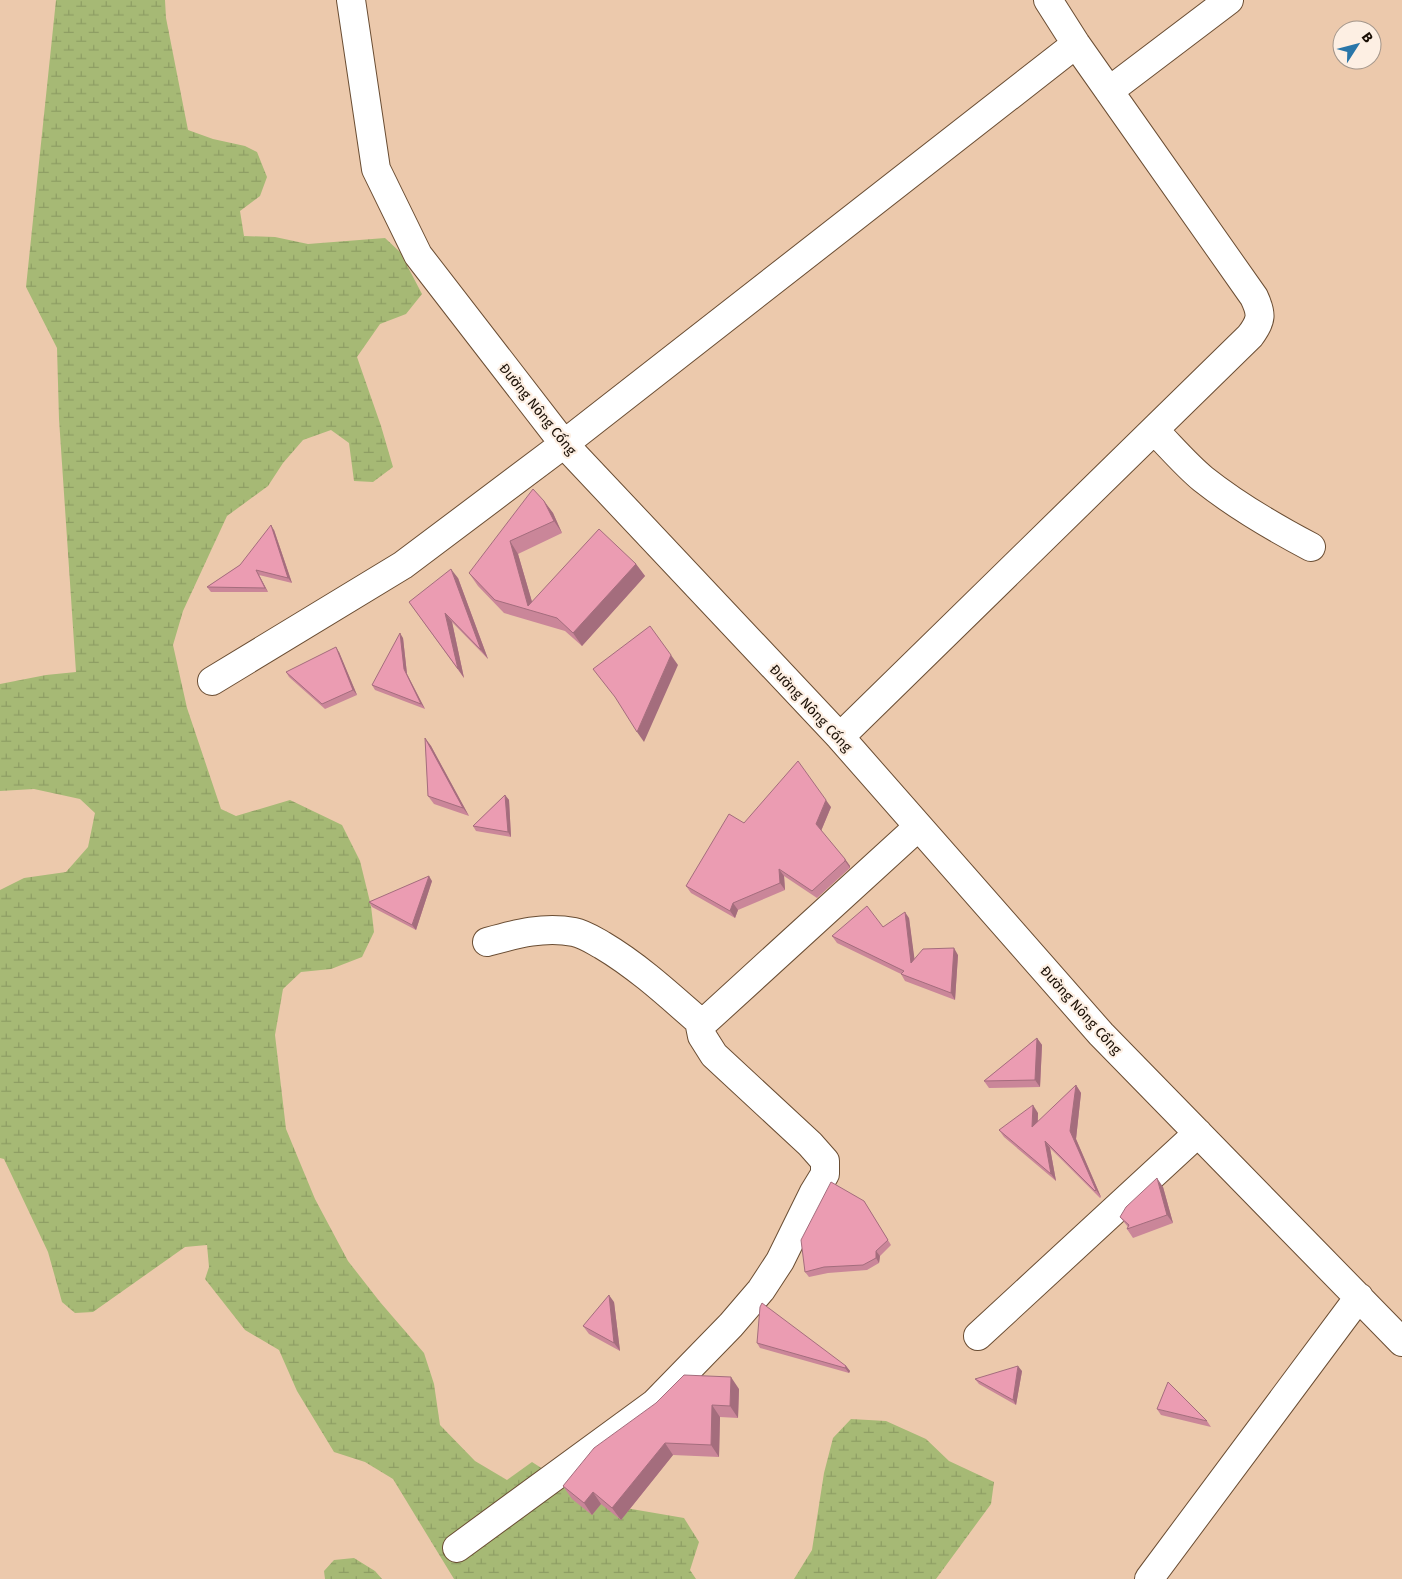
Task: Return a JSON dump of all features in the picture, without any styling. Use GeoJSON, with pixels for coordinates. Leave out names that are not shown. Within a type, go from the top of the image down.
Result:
{"type":"FeatureCollection","features":[{"type":"Feature","properties":{"kind":"street","name":"Đường Nông Cống"},"geometry":{"type":"LineString","coordinates":[[351,0],[376,169],[418,256],[564,444],[840,737],[1101,1034],[1402,1342]]}},
{"type":"Feature","properties":{"kind":"street"},"geometry":{"type":"LineString","coordinates":[[840,737],[1250,336],[1257,326],[1261,311],[1254,297],[1108,91],[1048,0]]}},
{"type":"Feature","properties":{"kind":"street"},"geometry":{"type":"LineString","coordinates":[[1108,91],[1229,0]]}},
{"type":"Feature","properties":{"kind":"street"},"geometry":{"type":"LineString","coordinates":[[212,681],[403,565],[564,444],[1076,44]]}},
{"type":"Feature","properties":{"kind":"street"},"geometry":{"type":"LineString","coordinates":[[1154,430],[1202,478],[1243,510],[1311,547]]}},
{"type":"Feature","properties":{"kind":"street"},"geometry":{"type":"LineString","coordinates":[[458,1548],[655,1402],[731,1325],[761,1290],[780,1261],[814,1192],[825,1174],[825,1161],[818,1152],[714,1055],[701,1032],[702,1024],[918,827]]}},
{"type":"Feature","properties":{"kind":"street"},"geometry":{"type":"LineString","coordinates":[[487,942],[532,931],[575,932],[612,951],[639,970],[702,1024]]}},
{"type":"Feature","properties":{"kind":"street"},"geometry":{"type":"LineString","coordinates":[[978,1336],[1198,1133]]}},
{"type":"Feature","properties":{"kind":"street"},"geometry":{"type":"LineString","coordinates":[[1149,1579],[1359,1297]]}},
{"type":"Feature","properties":{"kind":"green space"},"geometry":{"type":"Polygon","coordinates":[[[56,0],[165,0],[166,18],[188,130],[213,139],[245,146],[257,152],[267,177],[260,196],[240,211],[244,236],[275,237],[308,244],[385,238],[400,252],[422,294],[406,314],[380,324],[357,357],[393,467],[373,482],[354,481],[349,443],[331,430],[303,440],[283,463],[268,486],[227,516],[183,611],[173,645],[187,708],[221,809],[236,816],[290,800],[342,825],[360,861],[371,906],[374,932],[362,957],[331,969],[301,972],[283,989],[275,1035],[286,1129],[315,1199],[348,1261],[424,1353],[434,1384],[440,1425],[475,1461],[507,1480],[532,1462],[577,1491],[614,1506],[684,1518],[699,1542],[690,1570],[696,1579],[454,1579],[393,1479],[365,1462],[334,1452],[297,1391],[279,1350],[245,1330],[205,1279],[209,1267],[207,1245],[185,1247],[93,1312],[75,1313],[62,1302],[48,1252],[4,1159],[0,1158],[0,890],[24,878],[66,872],[88,847],[95,813],[80,799],[34,789],[0,791],[0,684],[46,675],[76,672],[59,419],[57,348],[26,287],[56,0]]]}},
{"type":"Feature","properties":{"kind":"green space"},"geometry":{"type":"Polygon","coordinates":[[[851,1419],[886,1421],[926,1439],[949,1461],[994,1482],[991,1504],[936,1579],[794,1579],[812,1550],[824,1473],[833,1438],[851,1419]]]}},
{"type":"Feature","properties":{"kind":"green space"},"geometry":{"type":"Polygon","coordinates":[[[354,1558],[375,1571],[382,1579],[325,1579],[324,1571],[334,1560],[354,1558]]]}},
{"type":"Feature","properties":{"kind":"building"},"geometry":{"type":"Polygon","coordinates":[[[533,489],[544,501],[554,521],[510,541],[528,606],[599,529],[636,564],[573,633],[557,618],[495,600],[469,573],[533,489]]]}},
{"type":"Feature","properties":{"kind":"building"},"geometry":{"type":"Polygon","coordinates":[[[271,525],[288,578],[256,570],[265,588],[207,587],[240,565],[271,525]]]}},
{"type":"Feature","properties":{"kind":"building"},"geometry":{"type":"Polygon","coordinates":[[[451,569],[481,650],[445,613],[458,669],[409,602],[451,569]]]}},
{"type":"Feature","properties":{"kind":"building"},"geometry":{"type":"Polygon","coordinates":[[[650,626],[671,655],[637,732],[615,697],[593,669],[650,626]]]}},
{"type":"Feature","properties":{"kind":"building"},"geometry":{"type":"Polygon","coordinates":[[[400,633],[404,669],[421,704],[372,685],[400,633]]]}},
{"type":"Feature","properties":{"kind":"building"},"geometry":{"type":"Polygon","coordinates":[[[336,647],[353,690],[322,704],[286,672],[336,647]]]}},
{"type":"Feature","properties":{"kind":"building"},"geometry":{"type":"Polygon","coordinates":[[[425,738],[463,808],[428,796],[425,738]]]}},
{"type":"Feature","properties":{"kind":"building"},"geometry":{"type":"Polygon","coordinates":[[[798,761],[826,800],[816,824],[845,861],[812,891],[779,869],[780,883],[733,903],[730,911],[686,886],[729,814],[744,823],[798,761]]]}},
{"type":"Feature","properties":{"kind":"building"},"geometry":{"type":"Polygon","coordinates":[[[505,795],[508,832],[473,826],[505,795]]]}},
{"type":"Feature","properties":{"kind":"building"},"geometry":{"type":"Polygon","coordinates":[[[429,876],[412,925],[369,902],[429,876]]]}},
{"type":"Feature","properties":{"kind":"building"},"geometry":{"type":"Polygon","coordinates":[[[867,906],[883,927],[905,912],[911,963],[923,949],[954,948],[951,993],[901,974],[904,971],[832,936],[867,906]]]}},
{"type":"Feature","properties":{"kind":"building"},"geometry":{"type":"Polygon","coordinates":[[[1037,1038],[1035,1080],[984,1081],[1037,1038]]]}},
{"type":"Feature","properties":{"kind":"building"},"geometry":{"type":"Polygon","coordinates":[[[1076,1085],[1070,1131],[1095,1191],[1045,1141],[1051,1174],[999,1130],[1033,1105],[1032,1127],[1076,1085]]]}},
{"type":"Feature","properties":{"kind":"building"},"geometry":{"type":"Polygon","coordinates":[[[1157,1178],[1167,1215],[1127,1229],[1129,1225],[1120,1217],[1126,1207],[1157,1178]]]}},
{"type":"Feature","properties":{"kind":"building"},"geometry":{"type":"Polygon","coordinates":[[[831,1182],[864,1201],[888,1240],[876,1251],[876,1258],[863,1265],[824,1267],[805,1272],[801,1240],[831,1182]]]}},
{"type":"Feature","properties":{"kind":"building"},"geometry":{"type":"Polygon","coordinates":[[[609,1295],[614,1343],[583,1326],[609,1295]]]}},
{"type":"Feature","properties":{"kind":"building"},"geometry":{"type":"Polygon","coordinates":[[[762,1303],[846,1366],[845,1368],[757,1343],[762,1303]]]}},
{"type":"Feature","properties":{"kind":"building"},"geometry":{"type":"Polygon","coordinates":[[[1018,1366],[1013,1400],[975,1379],[1018,1366]]]}},
{"type":"Feature","properties":{"kind":"building"},"geometry":{"type":"Polygon","coordinates":[[[684,1375],[731,1377],[730,1406],[712,1405],[711,1445],[665,1443],[612,1508],[593,1492],[584,1503],[563,1486],[594,1448],[656,1403],[684,1375]]]}},
{"type":"Feature","properties":{"kind":"building"},"geometry":{"type":"Polygon","coordinates":[[[1168,1382],[1207,1421],[1157,1409],[1168,1382]]]}}]}
